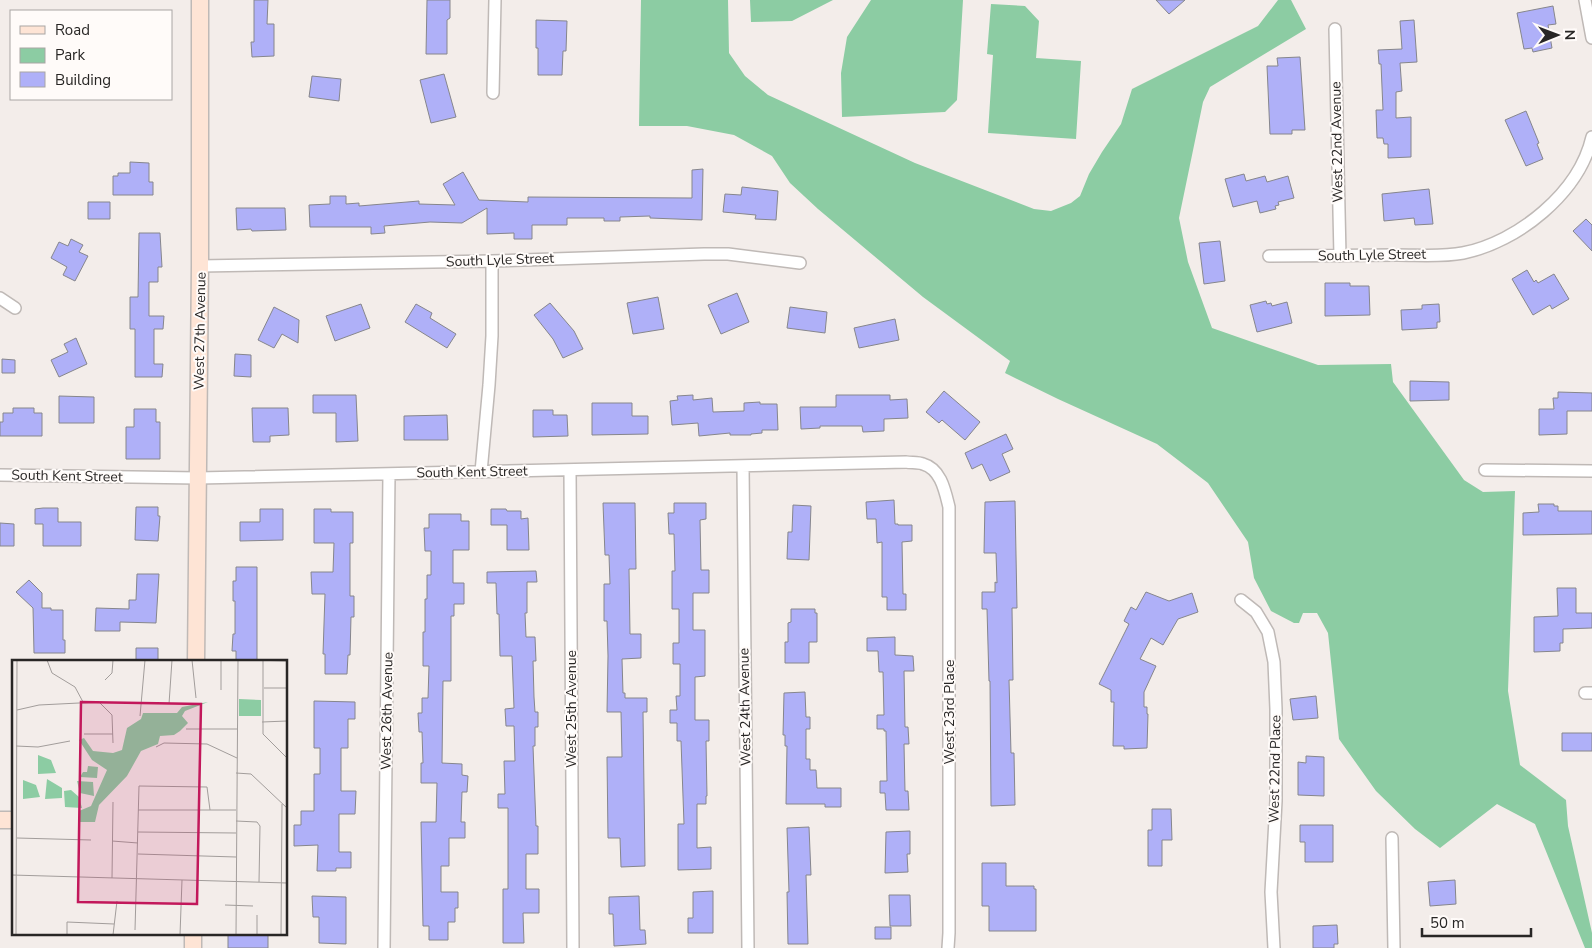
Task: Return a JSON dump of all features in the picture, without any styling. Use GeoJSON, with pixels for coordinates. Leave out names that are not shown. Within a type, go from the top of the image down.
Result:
{"type":"FeatureCollection","features":[{"type":"Feature","properties":{"kind":"main road","name":"West 27th Avenue"},"geometry":{"type":"LineString","coordinates":[[196,660],[200,266],[200,0]]}},
{"type":"Feature","properties":{"kind":"street"},"geometry":{"type":"LineString","coordinates":[[493,92],[495,0]]}},
{"type":"Feature","properties":{"kind":"street"},"geometry":{"type":"LineString","coordinates":[[1584,0],[1590,12],[1592,38]]}},
{"type":"Feature","properties":{"kind":"street","name":"West 22nd Avenue"},"geometry":{"type":"LineString","coordinates":[[1335,29],[1340,256]]}},
{"type":"Feature","properties":{"kind":"street","name":"South Lyle Street"},"geometry":{"type":"LineString","coordinates":[[1269,256],[1452,254],[1475,250],[1510,236],[1541,215],[1558,199],[1583,161],[1592,136]]}},
{"type":"Feature","properties":{"kind":"street","name":"South Lyle Street"},"geometry":{"type":"LineString","coordinates":[[200,266],[492,261],[704,254],[728,254],[800,263]]}},
{"type":"Feature","properties":{"kind":"street"},"geometry":{"type":"LineString","coordinates":[[481,472],[492,336],[492,261]]}},
{"type":"Feature","properties":{"kind":"street"},"geometry":{"type":"LineString","coordinates":[[0,298],[15,308]]}},
{"type":"Feature","properties":{"kind":"street","name":"South Kent Street"},"geometry":{"type":"LineString","coordinates":[[0,475],[198,478],[906,462],[923,464],[932,468],[940,477]]}},
{"type":"Feature","properties":{"kind":"street","name":"West 24th Avenue"},"geometry":{"type":"LineString","coordinates":[[743,466],[748,948]]}},
{"type":"Feature","properties":{"kind":"street","name":"West 25th Avenue"},"geometry":{"type":"LineString","coordinates":[[570,470],[573,948]]}},
{"type":"Feature","properties":{"kind":"street"},"geometry":{"type":"LineString","coordinates":[[1485,470],[1592,471]]}},
{"type":"Feature","properties":{"kind":"street","name":"West 26th Avenue"},"geometry":{"type":"LineString","coordinates":[[384,948],[389,474]]}},
{"type":"Feature","properties":{"kind":"street","name":"West 23rd Place"},"geometry":{"type":"LineString","coordinates":[[940,477],[949,507],[948,948]]}},
{"type":"Feature","properties":{"kind":"street","name":"West 22nd Place"},"geometry":{"type":"LineString","coordinates":[[1241,600],[1256,612],[1268,632],[1274,662],[1276,783],[1271,892],[1274,948]]}},
{"type":"Feature","properties":{"kind":"street"},"geometry":{"type":"LineString","coordinates":[[1392,838],[1394,948]]}},
{"type":"Feature","properties":{"kind":"green space"},"geometry":{"type":"Polygon","coordinates":[[[641,0],[728,0],[729,53],[745,76],[768,95],[915,163],[1034,209],[1051,211],[1071,203],[1080,196],[1089,174],[1121,124],[1132,89],[1258,26],[1278,0],[1291,0],[1306,29],[1210,87],[1203,102],[1179,218],[1188,262],[1212,328],[1318,365],[1391,364],[1393,382],[1464,480],[1483,492],[1515,491],[1508,691],[1520,765],[1566,800],[1568,826],[1592,933],[1592,948],[1585,948],[1535,824],[1497,804],[1440,848],[1415,829],[1376,791],[1339,739],[1328,633],[1317,613],[1303,613],[1299,623],[1294,623],[1271,611],[1254,578],[1248,542],[1208,483],[1157,444],[1005,373],[1010,361],[923,297],[818,209],[790,183],[772,156],[734,135],[687,126],[639,126],[641,0]]]}},
{"type":"Feature","properties":{"kind":"green space"},"geometry":{"type":"Polygon","coordinates":[[[750,0],[833,0],[792,21],[751,22],[750,0]]]}},
{"type":"Feature","properties":{"kind":"green space"},"geometry":{"type":"Polygon","coordinates":[[[871,0],[963,0],[957,100],[945,112],[842,117],[841,73],[847,37],[871,0]]]}},
{"type":"Feature","properties":{"kind":"green space"},"geometry":{"type":"Polygon","coordinates":[[[991,4],[1025,6],[1039,21],[1036,58],[1081,61],[1076,139],[988,133],[993,55],[987,54],[991,4]]]}},
{"type":"Feature","properties":{"kind":"building"},"geometry":{"type":"Polygon","coordinates":[[[254,0],[268,0],[267,24],[274,24],[274,56],[252,57],[251,42],[254,42],[254,0]]]}},
{"type":"Feature","properties":{"kind":"building"},"geometry":{"type":"Polygon","coordinates":[[[427,0],[450,0],[450,18],[447,20],[447,54],[426,54],[427,0]]]}},
{"type":"Feature","properties":{"kind":"building"},"geometry":{"type":"Polygon","coordinates":[[[1156,0],[1185,0],[1169,14],[1156,0]]]}},
{"type":"Feature","properties":{"kind":"building"},"geometry":{"type":"Polygon","coordinates":[[[1553,6],[1556,24],[1548,25],[1552,48],[1533,52],[1532,48],[1524,49],[1517,13],[1553,6]]]}},
{"type":"Feature","properties":{"kind":"building"},"geometry":{"type":"Polygon","coordinates":[[[536,20],[567,21],[566,51],[563,51],[562,75],[538,75],[536,20]]]}},
{"type":"Feature","properties":{"kind":"building"},"geometry":{"type":"Polygon","coordinates":[[[1414,20],[1417,62],[1400,63],[1402,91],[1396,92],[1396,118],[1411,117],[1411,157],[1388,158],[1388,144],[1384,144],[1383,138],[1377,138],[1376,110],[1383,110],[1381,64],[1379,64],[1378,50],[1402,49],[1400,21],[1414,20]]]}},
{"type":"Feature","properties":{"kind":"building"},"geometry":{"type":"Polygon","coordinates":[[[1300,57],[1305,130],[1292,130],[1292,134],[1270,134],[1267,66],[1278,66],[1277,58],[1300,57]]]}},
{"type":"Feature","properties":{"kind":"building"},"geometry":{"type":"Polygon","coordinates":[[[444,74],[456,117],[431,123],[420,80],[444,74]]]}},
{"type":"Feature","properties":{"kind":"building"},"geometry":{"type":"Polygon","coordinates":[[[312,76],[341,79],[339,101],[309,97],[312,76]]]}},
{"type":"Feature","properties":{"kind":"building"},"geometry":{"type":"Polygon","coordinates":[[[1526,111],[1539,143],[1537,144],[1543,159],[1526,166],[1505,120],[1526,111]]]}},
{"type":"Feature","properties":{"kind":"building"},"geometry":{"type":"Polygon","coordinates":[[[130,162],[149,163],[149,182],[153,182],[153,195],[113,195],[113,176],[118,176],[118,173],[130,173],[130,162]]]}},
{"type":"Feature","properties":{"kind":"building"},"geometry":{"type":"Polygon","coordinates":[[[703,169],[702,220],[650,218],[650,216],[620,217],[620,221],[604,221],[604,218],[567,218],[567,225],[532,225],[532,239],[514,239],[514,233],[487,234],[487,208],[462,223],[430,222],[384,226],[385,233],[371,234],[371,227],[310,227],[309,205],[330,204],[330,196],[346,196],[346,204],[359,203],[359,206],[419,201],[419,204],[455,205],[443,184],[463,172],[479,200],[528,202],[528,197],[692,198],[692,170],[703,169]]]}},
{"type":"Feature","properties":{"kind":"building"},"geometry":{"type":"Polygon","coordinates":[[[1244,174],[1246,181],[1265,176],[1267,182],[1288,176],[1294,198],[1278,202],[1279,205],[1275,206],[1276,209],[1260,213],[1257,201],[1233,207],[1225,179],[1244,174]]]}},
{"type":"Feature","properties":{"kind":"building"},"geometry":{"type":"Polygon","coordinates":[[[742,187],[778,191],[776,220],[755,219],[756,215],[723,212],[725,194],[741,195],[742,187]]]}},
{"type":"Feature","properties":{"kind":"building"},"geometry":{"type":"Polygon","coordinates":[[[1429,189],[1433,224],[1415,225],[1414,218],[1384,221],[1382,194],[1429,189]]]}},
{"type":"Feature","properties":{"kind":"building"},"geometry":{"type":"Polygon","coordinates":[[[88,202],[110,202],[110,219],[88,219],[88,202]]]}},
{"type":"Feature","properties":{"kind":"building"},"geometry":{"type":"Polygon","coordinates":[[[236,208],[285,208],[286,230],[237,230],[236,208]]]}},
{"type":"Feature","properties":{"kind":"building"},"geometry":{"type":"Polygon","coordinates":[[[1586,219],[1592,225],[1592,251],[1573,231],[1586,219]]]}},
{"type":"Feature","properties":{"kind":"building"},"geometry":{"type":"Polygon","coordinates":[[[139,233],[160,233],[162,267],[158,267],[158,282],[149,282],[149,316],[164,316],[163,329],[154,329],[154,364],[163,364],[162,377],[135,377],[135,329],[130,329],[130,297],[138,297],[139,233]]]}},
{"type":"Feature","properties":{"kind":"building"},"geometry":{"type":"Polygon","coordinates":[[[71,239],[83,245],[79,252],[88,256],[75,281],[63,275],[67,267],[51,258],[59,242],[68,246],[71,239]]]}},
{"type":"Feature","properties":{"kind":"building"},"geometry":{"type":"Polygon","coordinates":[[[1220,241],[1225,281],[1204,284],[1199,243],[1220,241]]]}},
{"type":"Feature","properties":{"kind":"building"},"geometry":{"type":"Polygon","coordinates":[[[1527,270],[1534,282],[1536,280],[1538,283],[1554,274],[1569,299],[1552,309],[1550,305],[1533,315],[1512,279],[1527,270]]]}},
{"type":"Feature","properties":{"kind":"building"},"geometry":{"type":"Polygon","coordinates":[[[1325,283],[1350,283],[1350,286],[1369,286],[1370,315],[1325,316],[1325,283]]]}},
{"type":"Feature","properties":{"kind":"building"},"geometry":{"type":"Polygon","coordinates":[[[737,293],[749,322],[721,334],[708,305],[737,293]]]}},
{"type":"Feature","properties":{"kind":"building"},"geometry":{"type":"Polygon","coordinates":[[[658,297],[664,329],[633,334],[627,303],[658,297]]]}},
{"type":"Feature","properties":{"kind":"building"},"geometry":{"type":"Polygon","coordinates":[[[1266,301],[1267,304],[1271,303],[1272,306],[1287,302],[1292,323],[1257,332],[1250,305],[1266,301]]]}},
{"type":"Feature","properties":{"kind":"building"},"geometry":{"type":"Polygon","coordinates":[[[550,303],[574,331],[583,349],[563,358],[553,339],[534,315],[550,303]]]}},
{"type":"Feature","properties":{"kind":"building"},"geometry":{"type":"Polygon","coordinates":[[[361,304],[370,328],[335,341],[326,316],[361,304]]]}},
{"type":"Feature","properties":{"kind":"building"},"geometry":{"type":"Polygon","coordinates":[[[416,304],[432,313],[430,318],[456,334],[447,348],[405,322],[416,304]]]}},
{"type":"Feature","properties":{"kind":"building"},"geometry":{"type":"Polygon","coordinates":[[[1439,304],[1440,322],[1437,322],[1437,328],[1402,330],[1401,310],[1422,309],[1422,305],[1439,304]]]}},
{"type":"Feature","properties":{"kind":"building"},"geometry":{"type":"Polygon","coordinates":[[[274,307],[299,320],[298,343],[282,334],[274,348],[258,340],[274,307]]]}},
{"type":"Feature","properties":{"kind":"building"},"geometry":{"type":"Polygon","coordinates":[[[790,307],[827,312],[825,333],[787,328],[790,307]]]}},
{"type":"Feature","properties":{"kind":"building"},"geometry":{"type":"Polygon","coordinates":[[[895,319],[899,340],[859,348],[854,328],[895,319]]]}},
{"type":"Feature","properties":{"kind":"building"},"geometry":{"type":"Polygon","coordinates":[[[76,338],[87,364],[59,377],[51,360],[68,352],[64,344],[76,338]]]}},
{"type":"Feature","properties":{"kind":"building"},"geometry":{"type":"Polygon","coordinates":[[[235,354],[251,355],[251,377],[234,376],[235,354]]]}},
{"type":"Feature","properties":{"kind":"building"},"geometry":{"type":"Polygon","coordinates":[[[2,359],[15,360],[15,373],[2,373],[2,359]]]}},
{"type":"Feature","properties":{"kind":"building"},"geometry":{"type":"Polygon","coordinates":[[[1410,381],[1449,382],[1449,400],[1410,401],[1410,381]]]}},
{"type":"Feature","properties":{"kind":"building"},"geometry":{"type":"Polygon","coordinates":[[[944,391],[980,422],[965,440],[942,420],[939,423],[926,412],[944,391]]]}},
{"type":"Feature","properties":{"kind":"building"},"geometry":{"type":"Polygon","coordinates":[[[1558,392],[1592,393],[1592,411],[1567,411],[1567,434],[1539,435],[1539,409],[1554,409],[1553,398],[1558,398],[1558,392]]]}},
{"type":"Feature","properties":{"kind":"building"},"geometry":{"type":"Polygon","coordinates":[[[313,395],[356,395],[358,441],[336,442],[336,413],[313,413],[313,395]]]}},
{"type":"Feature","properties":{"kind":"building"},"geometry":{"type":"Polygon","coordinates":[[[693,395],[693,400],[712,398],[713,412],[744,411],[744,403],[777,404],[778,430],[762,430],[762,433],[751,435],[730,435],[730,433],[699,436],[698,423],[672,425],[670,401],[678,400],[677,396],[693,395]]]}},
{"type":"Feature","properties":{"kind":"building"},"geometry":{"type":"Polygon","coordinates":[[[836,395],[890,395],[890,400],[907,399],[908,418],[884,419],[884,431],[863,432],[862,426],[820,426],[820,428],[801,429],[800,407],[836,407],[836,395]]]}},
{"type":"Feature","properties":{"kind":"building"},"geometry":{"type":"Polygon","coordinates":[[[59,396],[94,397],[94,423],[59,423],[59,396]]]}},
{"type":"Feature","properties":{"kind":"building"},"geometry":{"type":"Polygon","coordinates":[[[592,403],[632,403],[632,416],[648,416],[648,434],[592,435],[592,403]]]}},
{"type":"Feature","properties":{"kind":"building"},"geometry":{"type":"Polygon","coordinates":[[[13,408],[34,408],[34,413],[42,413],[42,436],[0,436],[0,422],[3,422],[3,413],[13,413],[13,408]]]}},
{"type":"Feature","properties":{"kind":"building"},"geometry":{"type":"Polygon","coordinates":[[[252,408],[288,408],[289,435],[270,436],[270,442],[253,442],[252,408]]]}},
{"type":"Feature","properties":{"kind":"building"},"geometry":{"type":"Polygon","coordinates":[[[134,409],[156,409],[156,422],[160,422],[160,459],[126,459],[126,427],[134,427],[134,409]]]}},
{"type":"Feature","properties":{"kind":"building"},"geometry":{"type":"Polygon","coordinates":[[[533,410],[553,410],[553,415],[567,415],[568,436],[533,437],[533,410]]]}},
{"type":"Feature","properties":{"kind":"building"},"geometry":{"type":"Polygon","coordinates":[[[447,415],[448,440],[404,440],[404,416],[447,415]]]}},
{"type":"Feature","properties":{"kind":"building"},"geometry":{"type":"Polygon","coordinates":[[[1006,434],[1013,449],[1002,454],[1010,472],[990,481],[982,464],[972,469],[965,453],[1006,434]]]}},
{"type":"Feature","properties":{"kind":"building"},"geometry":{"type":"Polygon","coordinates":[[[894,500],[895,524],[912,525],[912,541],[902,542],[903,594],[906,594],[906,610],[887,610],[887,597],[882,597],[882,542],[877,543],[876,519],[867,519],[866,502],[894,500]]]}},
{"type":"Feature","properties":{"kind":"building"},"geometry":{"type":"Polygon","coordinates":[[[1015,501],[1017,608],[1012,608],[1013,680],[1009,680],[1011,753],[1014,753],[1015,805],[991,806],[990,681],[987,609],[982,609],[982,592],[995,592],[995,582],[997,583],[996,553],[984,553],[985,502],[1015,501]]]}},
{"type":"Feature","properties":{"kind":"building"},"geometry":{"type":"Polygon","coordinates":[[[603,503],[635,503],[636,569],[629,569],[630,634],[641,634],[641,658],[622,659],[623,693],[625,693],[625,698],[647,698],[647,712],[643,712],[645,866],[621,867],[620,838],[608,838],[607,757],[622,757],[621,712],[607,712],[608,656],[607,621],[604,621],[604,584],[610,584],[609,555],[605,555],[603,503]]]}},
{"type":"Feature","properties":{"kind":"building"},"geometry":{"type":"Polygon","coordinates":[[[674,503],[706,503],[706,519],[700,520],[701,570],[709,570],[709,593],[693,593],[693,630],[705,630],[705,676],[695,677],[695,720],[709,720],[709,741],[706,741],[707,796],[706,804],[697,804],[697,848],[711,847],[711,869],[678,870],[678,824],[684,824],[681,741],[677,741],[677,723],[670,723],[670,710],[677,710],[676,696],[680,696],[680,664],[673,664],[673,643],[679,643],[679,609],[672,609],[672,571],[675,571],[674,534],[669,534],[668,513],[674,513],[674,503]]]}},
{"type":"Feature","properties":{"kind":"building"},"geometry":{"type":"Polygon","coordinates":[[[1538,504],[1554,504],[1554,506],[1558,506],[1558,511],[1592,511],[1592,534],[1523,535],[1523,513],[1539,512],[1538,504]]]}},
{"type":"Feature","properties":{"kind":"building"},"geometry":{"type":"Polygon","coordinates":[[[793,505],[811,506],[809,560],[787,559],[788,532],[792,532],[793,505]]]}},
{"type":"Feature","properties":{"kind":"building"},"geometry":{"type":"Polygon","coordinates":[[[136,507],[158,507],[158,516],[160,516],[158,541],[135,540],[136,507]]]}},
{"type":"Feature","properties":{"kind":"building"},"geometry":{"type":"Polygon","coordinates":[[[58,508],[58,522],[81,522],[81,546],[43,546],[43,524],[35,524],[35,509],[58,508]]]}},
{"type":"Feature","properties":{"kind":"building"},"geometry":{"type":"Polygon","coordinates":[[[260,509],[283,509],[283,540],[240,541],[240,522],[260,522],[260,509]]]}},
{"type":"Feature","properties":{"kind":"building"},"geometry":{"type":"Polygon","coordinates":[[[314,509],[331,509],[331,512],[353,512],[353,543],[350,543],[350,596],[354,596],[354,617],[351,617],[350,655],[348,655],[347,674],[325,674],[325,654],[323,654],[325,594],[312,594],[311,572],[333,572],[334,543],[314,543],[314,509]]]}},
{"type":"Feature","properties":{"kind":"building"},"geometry":{"type":"Polygon","coordinates":[[[491,509],[521,511],[521,519],[528,518],[529,550],[507,550],[507,525],[491,525],[491,509]]]}},
{"type":"Feature","properties":{"kind":"building"},"geometry":{"type":"Polygon","coordinates":[[[429,514],[461,514],[461,521],[469,521],[469,550],[453,550],[453,583],[464,583],[464,604],[454,604],[454,616],[451,616],[451,681],[443,681],[442,763],[462,764],[462,775],[468,776],[467,792],[462,792],[461,822],[465,822],[465,838],[449,838],[449,866],[441,866],[441,892],[458,892],[458,908],[455,908],[455,922],[448,922],[448,940],[429,940],[429,926],[423,926],[421,822],[436,822],[437,783],[421,783],[421,763],[423,763],[422,732],[419,732],[418,713],[422,713],[422,698],[428,698],[429,666],[423,666],[423,632],[425,632],[427,575],[431,575],[431,551],[425,551],[424,528],[429,528],[429,514]]]}},
{"type":"Feature","properties":{"kind":"building"},"geometry":{"type":"Polygon","coordinates":[[[0,523],[14,524],[14,546],[0,546],[0,523]]]}},
{"type":"Feature","properties":{"kind":"building"},"geometry":{"type":"Polygon","coordinates":[[[236,567],[257,567],[257,660],[236,660],[236,651],[232,651],[233,634],[235,634],[233,581],[236,581],[236,567]]]}},
{"type":"Feature","properties":{"kind":"building"},"geometry":{"type":"Polygon","coordinates":[[[536,571],[537,582],[527,582],[527,613],[525,613],[526,637],[535,637],[536,661],[533,661],[534,697],[535,712],[538,712],[538,727],[535,727],[535,746],[533,746],[538,854],[526,854],[526,889],[539,889],[539,913],[523,913],[524,943],[503,943],[503,889],[508,889],[508,808],[498,808],[498,794],[505,794],[504,761],[515,761],[514,726],[506,726],[505,709],[514,708],[512,656],[500,656],[496,583],[487,583],[487,572],[536,571]]]}},
{"type":"Feature","properties":{"kind":"building"},"geometry":{"type":"Polygon","coordinates":[[[137,574],[159,574],[156,623],[120,622],[120,631],[95,631],[96,608],[129,609],[129,600],[136,600],[137,574]]]}},
{"type":"Feature","properties":{"kind":"building"},"geometry":{"type":"Polygon","coordinates":[[[29,580],[42,593],[42,608],[63,610],[65,653],[34,653],[33,608],[16,592],[29,580]]]}},
{"type":"Feature","properties":{"kind":"building"},"geometry":{"type":"Polygon","coordinates":[[[1557,588],[1576,588],[1576,613],[1592,613],[1592,628],[1563,629],[1563,643],[1560,643],[1560,651],[1534,652],[1534,617],[1558,616],[1557,588]]]}},
{"type":"Feature","properties":{"kind":"building"},"geometry":{"type":"Polygon","coordinates":[[[1146,592],[1169,601],[1192,593],[1198,612],[1178,619],[1163,645],[1151,638],[1140,659],[1156,666],[1144,692],[1144,707],[1147,707],[1148,714],[1147,748],[1124,749],[1124,746],[1113,746],[1114,702],[1111,702],[1111,690],[1099,684],[1129,624],[1124,621],[1131,607],[1136,610],[1146,592]]]}},
{"type":"Feature","properties":{"kind":"building"},"geometry":{"type":"Polygon","coordinates":[[[791,609],[815,609],[815,613],[817,613],[817,642],[809,642],[809,663],[785,663],[785,642],[788,642],[788,623],[791,622],[791,609]]]}},
{"type":"Feature","properties":{"kind":"building"},"geometry":{"type":"Polygon","coordinates":[[[895,637],[895,655],[913,656],[914,671],[904,671],[905,727],[908,727],[909,744],[904,744],[905,791],[908,791],[909,810],[886,810],[885,793],[880,793],[880,781],[887,781],[886,731],[884,729],[877,729],[877,715],[884,715],[883,672],[879,672],[878,651],[867,651],[867,638],[895,637]]]}},
{"type":"Feature","properties":{"kind":"building"},"geometry":{"type":"Polygon","coordinates":[[[136,648],[158,648],[158,660],[136,660],[136,648]]]}},
{"type":"Feature","properties":{"kind":"building"},"geometry":{"type":"Polygon","coordinates":[[[805,692],[806,717],[810,717],[810,729],[806,729],[806,759],[810,759],[810,770],[816,770],[817,788],[841,788],[841,807],[825,807],[825,804],[786,804],[787,746],[785,746],[785,735],[783,735],[784,693],[805,692]]]}},
{"type":"Feature","properties":{"kind":"building"},"geometry":{"type":"Polygon","coordinates":[[[1316,696],[1318,718],[1293,720],[1290,699],[1316,696]]]}},
{"type":"Feature","properties":{"kind":"building"},"geometry":{"type":"Polygon","coordinates":[[[314,701],[355,702],[355,719],[348,719],[348,748],[341,748],[341,791],[356,791],[355,814],[339,814],[339,852],[351,852],[351,868],[336,868],[336,871],[317,871],[318,845],[294,846],[294,825],[301,825],[301,811],[314,811],[314,774],[320,774],[320,748],[314,748],[314,701]]]}},
{"type":"Feature","properties":{"kind":"building"},"geometry":{"type":"Polygon","coordinates":[[[1562,733],[1592,733],[1592,751],[1562,751],[1562,733]]]}},
{"type":"Feature","properties":{"kind":"building"},"geometry":{"type":"Polygon","coordinates":[[[1306,756],[1324,757],[1324,796],[1298,795],[1298,762],[1306,763],[1306,756]]]}},
{"type":"Feature","properties":{"kind":"building"},"geometry":{"type":"Polygon","coordinates":[[[1152,809],[1171,809],[1172,840],[1162,840],[1162,866],[1148,866],[1148,830],[1152,830],[1152,809]]]}},
{"type":"Feature","properties":{"kind":"building"},"geometry":{"type":"Polygon","coordinates":[[[1300,825],[1333,825],[1333,862],[1305,862],[1305,842],[1300,842],[1300,825]]]}},
{"type":"Feature","properties":{"kind":"building"},"geometry":{"type":"Polygon","coordinates":[[[809,827],[811,875],[806,875],[808,944],[788,944],[787,828],[809,827]]]}},
{"type":"Feature","properties":{"kind":"building"},"geometry":{"type":"Polygon","coordinates":[[[910,831],[910,854],[907,854],[908,872],[885,873],[886,832],[910,831]]]}},
{"type":"Feature","properties":{"kind":"building"},"geometry":{"type":"Polygon","coordinates":[[[982,863],[1006,863],[1006,886],[1034,886],[1034,889],[1036,889],[1036,931],[989,931],[989,906],[982,906],[982,863]]]}},
{"type":"Feature","properties":{"kind":"building"},"geometry":{"type":"Polygon","coordinates":[[[1455,880],[1456,904],[1430,906],[1428,882],[1455,880]]]}},
{"type":"Feature","properties":{"kind":"building"},"geometry":{"type":"Polygon","coordinates":[[[713,891],[713,933],[688,933],[688,918],[693,918],[693,892],[713,891]]]}},
{"type":"Feature","properties":{"kind":"building"},"geometry":{"type":"Polygon","coordinates":[[[889,895],[910,895],[911,926],[890,926],[889,895]]]}},
{"type":"Feature","properties":{"kind":"building"},"geometry":{"type":"Polygon","coordinates":[[[312,896],[346,897],[346,944],[319,943],[319,917],[313,917],[312,896]]]}},
{"type":"Feature","properties":{"kind":"building"},"geometry":{"type":"Polygon","coordinates":[[[639,896],[640,930],[645,930],[646,944],[614,946],[613,914],[609,914],[609,897],[639,896]]]}},
{"type":"Feature","properties":{"kind":"building"},"geometry":{"type":"Polygon","coordinates":[[[1337,925],[1338,944],[1334,944],[1334,948],[1313,948],[1313,926],[1337,925]]]}},
{"type":"Feature","properties":{"kind":"building"},"geometry":{"type":"Polygon","coordinates":[[[875,927],[891,927],[891,939],[875,939],[875,927]]]}},
{"type":"Feature","properties":{"kind":"building"},"geometry":{"type":"Polygon","coordinates":[[[228,936],[268,936],[268,948],[228,948],[228,936]]]}}]}
